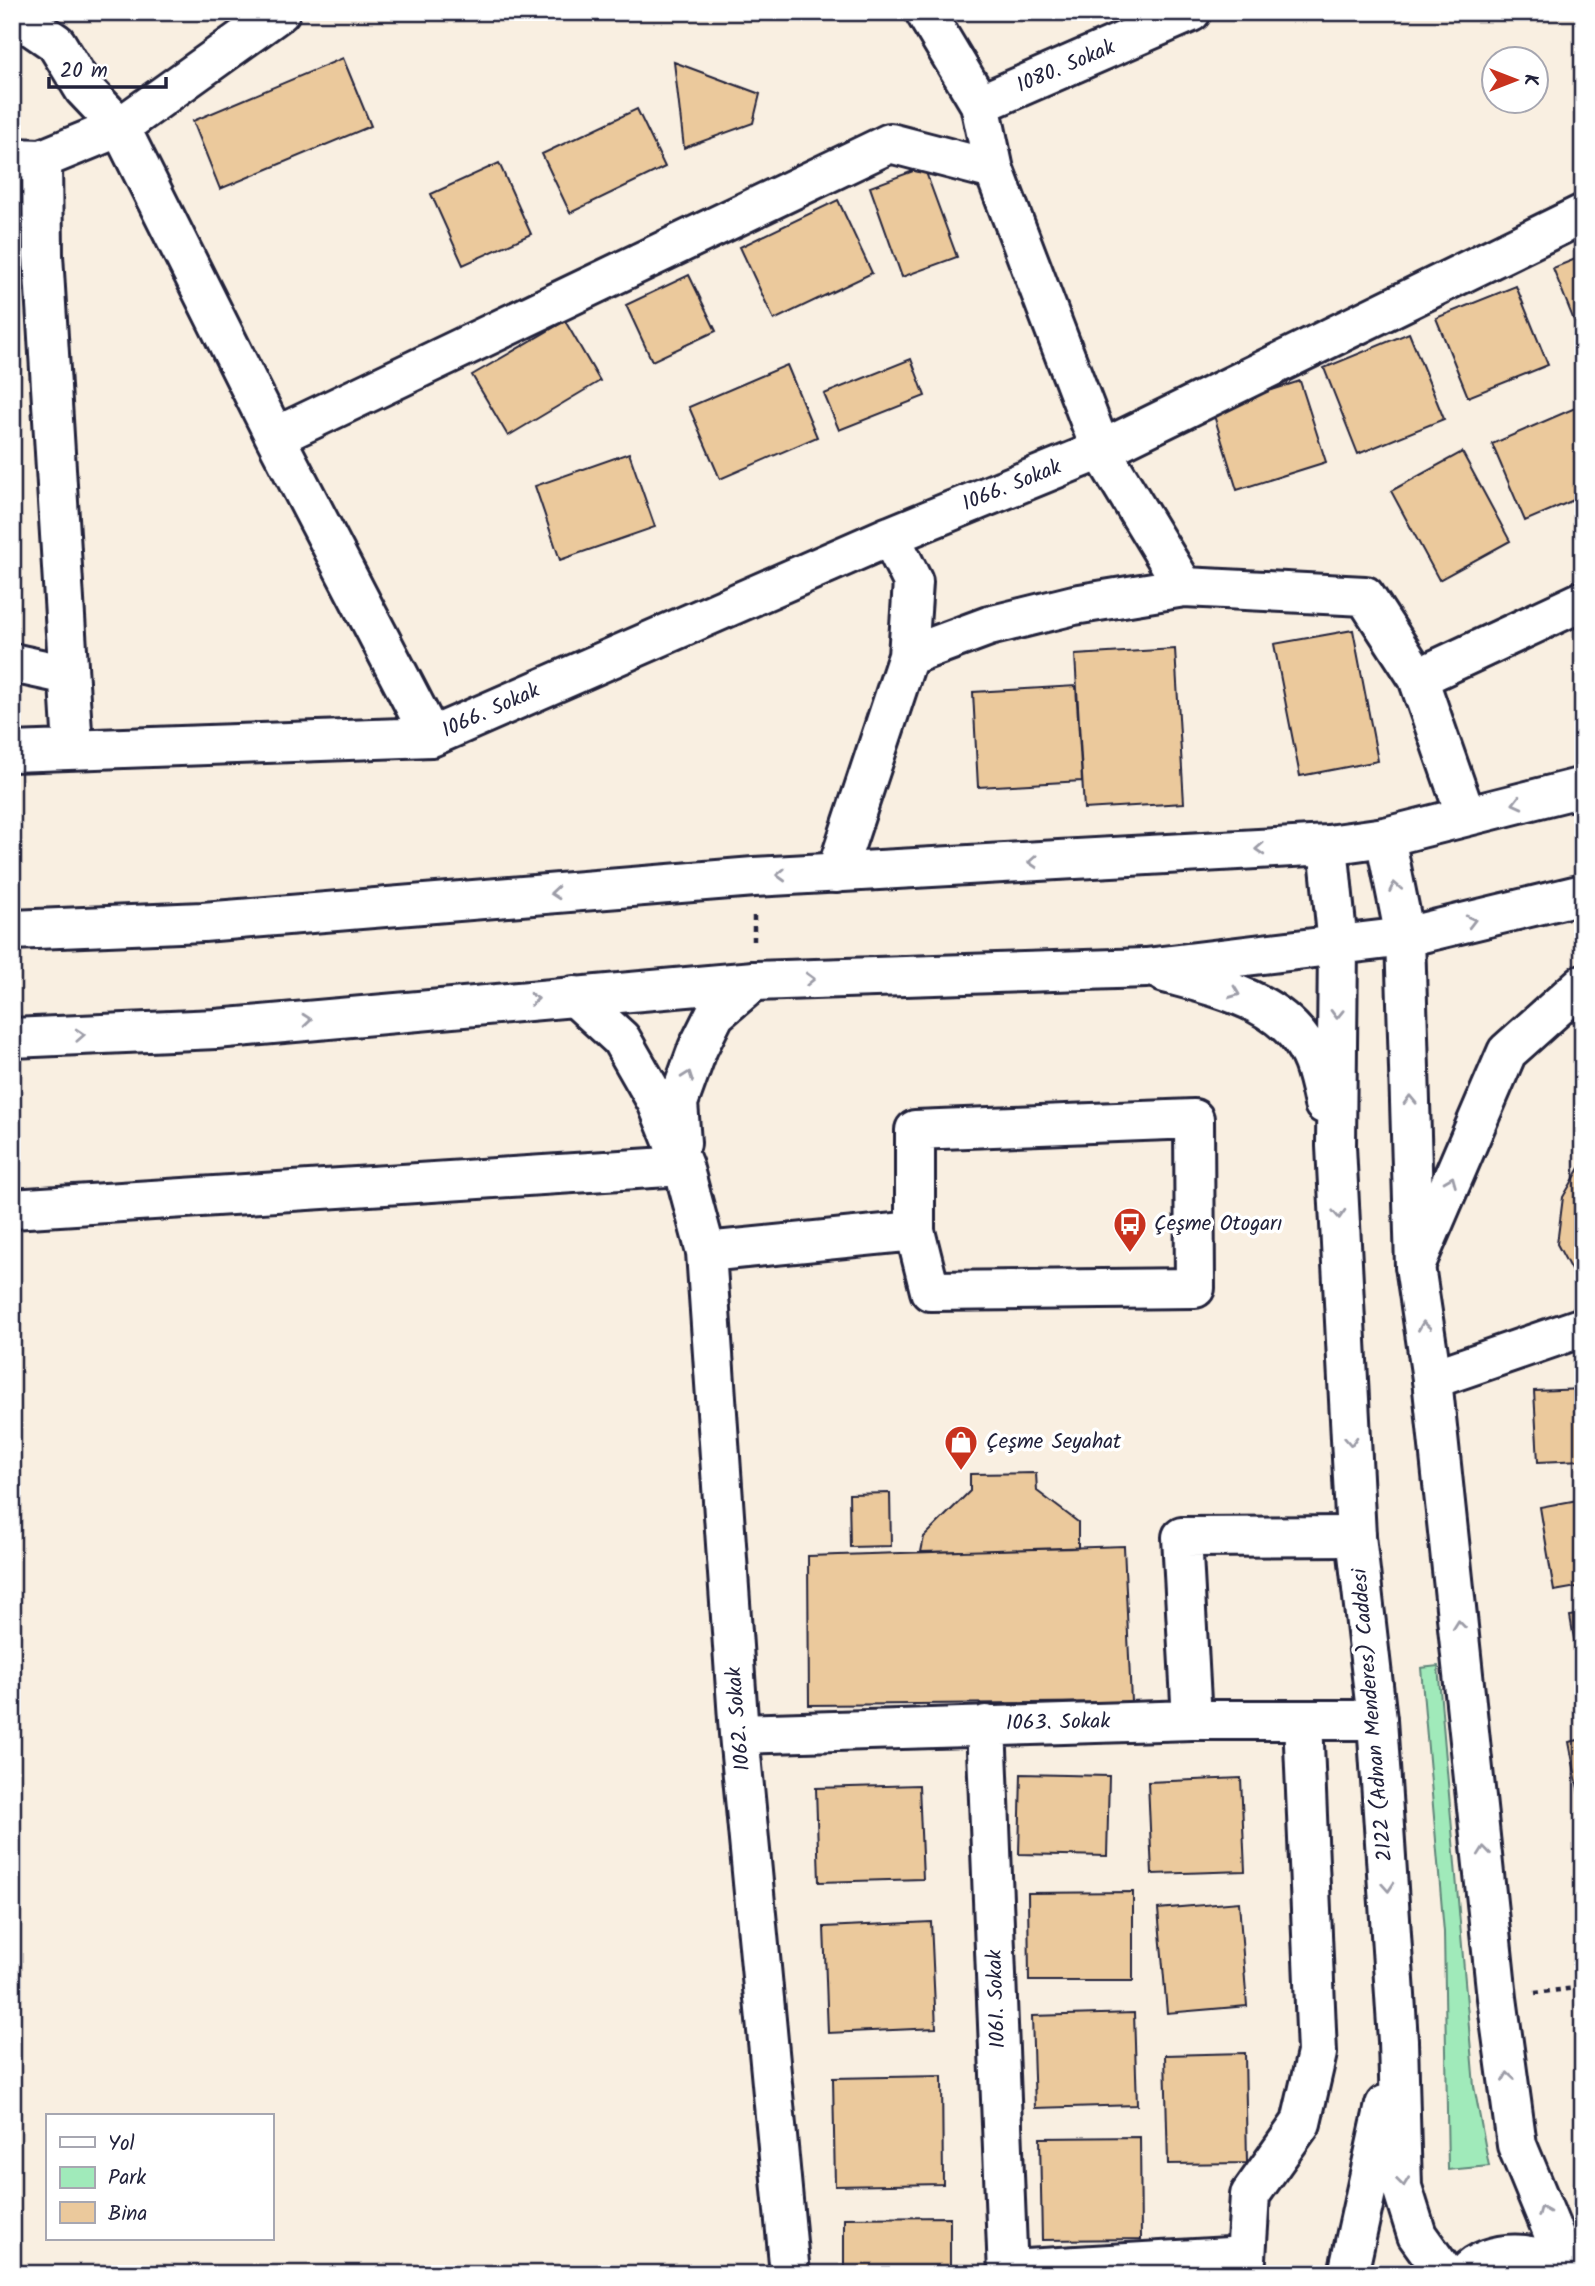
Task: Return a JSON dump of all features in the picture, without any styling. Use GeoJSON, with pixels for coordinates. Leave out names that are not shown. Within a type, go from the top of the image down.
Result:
{"type":"FeatureCollection","features":[{"type":"Feature","properties":{"kind":"main road"},"geometry":{"type":"LineString","coordinates":[[73,748],[43,255],[27,159],[120,127],[280,12]]}},
{"type":"Feature","properties":{"kind":"main road"},"geometry":{"type":"LineString","coordinates":[[925,12],[980,104],[994,170],[1101,450],[1184,587]]}},
{"type":"Feature","properties":{"kind":"main road","name":"1080. Sokak"},"geometry":{"type":"LineString","coordinates":[[980,104],[1191,12]]}},
{"type":"Feature","properties":{"kind":"main road"},"geometry":{"type":"LineString","coordinates":[[12,13],[56,43],[84,89],[120,127],[275,437],[431,737],[12,752]]}},
{"type":"Feature","properties":{"kind":"main road"},"geometry":{"type":"LineString","coordinates":[[275,437],[890,143],[994,170]]}},
{"type":"Feature","properties":{"kind":"main road","name":"1066. Sokak"},"geometry":{"type":"LineString","coordinates":[[431,737],[890,536],[1101,450],[1583,214]]}},
{"type":"Feature","properties":{"kind":"main road"},"geometry":{"type":"LineString","coordinates":[[836,873],[908,656],[913,582],[890,536]]}},
{"type":"Feature","properties":{"kind":"main road"},"geometry":{"type":"LineString","coordinates":[[908,656],[1001,623],[1074,605],[1184,587],[1365,596],[1418,678],[1466,816]]}},
{"type":"Feature","properties":{"kind":"main road"},"geometry":{"type":"LineString","coordinates":[[1418,678],[1583,601]]}},
{"type":"Feature","properties":{"kind":"main road"},"geometry":{"type":"LineString","coordinates":[[12,663],[68,675]]}},
{"type":"Feature","properties":{"kind":"main road"},"geometry":{"type":"LineString","coordinates":[[12,930],[203,922],[754,877],[1328,845],[1385,837],[1583,787]]}},
{"type":"Feature","properties":{"kind":"main road"},"geometry":{"type":"LineString","coordinates":[[1385,837],[1405,937],[1415,1266],[1432,1379],[1497,1998],[1517,2144],[1570,2274]]}},
{"type":"Feature","properties":{"kind":"main road"},"geometry":{"type":"LineString","coordinates":[[1328,845],[1338,946],[1336,1146]]}},
{"type":"Feature","properties":{"kind":"main road"},"geometry":{"type":"LineString","coordinates":[[12,1038],[216,1029],[754,981],[1146,968],[1405,937],[1583,894]]}},
{"type":"Feature","properties":{"kind":"main road"},"geometry":{"type":"LineString","coordinates":[[1146,968],[1239,993],[1285,1021],[1313,1060],[1336,1146]]}},
{"type":"Feature","properties":{"kind":"main road"},"geometry":{"type":"LineString","coordinates":[[683,1166],[678,1103],[698,1048],[715,1014],[754,981]]}},
{"type":"Feature","properties":{"kind":"main road"},"geometry":{"type":"LineString","coordinates":[[1415,1266],[1507,1052],[1583,984]]}},
{"type":"Feature","properties":{"kind":"main road"},"geometry":{"type":"LineString","coordinates":[[574,996],[621,1040],[657,1102],[683,1166]]}},
{"type":"Feature","properties":{"kind":"main road"},"geometry":{"type":"LineString","coordinates":[[1194,1119],[1195,1288],[930,1291],[915,1231],[915,1130],[1194,1119]]}},
{"type":"Feature","properties":{"kind":"main road","name":"2122 (Adnan Menderes) Caddesi"},"geometry":{"type":"LineString","coordinates":[[1336,1146],[1356,1535],[1377,1720],[1398,2041],[1402,2187],[1417,2235],[1445,2274]]}},
{"type":"Feature","properties":{"kind":"main road"},"geometry":{"type":"LineString","coordinates":[[12,1209],[683,1166]]}},
{"type":"Feature","properties":{"kind":"main road","name":"1062. Sokak"},"geometry":{"type":"LineString","coordinates":[[683,1166],[706,1252],[739,1734],[790,2274]]}},
{"type":"Feature","properties":{"kind":"main road"},"geometry":{"type":"LineString","coordinates":[[706,1252],[915,1231]]}},
{"type":"Feature","properties":{"kind":"main road"},"geometry":{"type":"LineString","coordinates":[[1432,1379],[1583,1327]]}},
{"type":"Feature","properties":{"kind":"main road"},"geometry":{"type":"LineString","coordinates":[[1192,1720],[1182,1536],[1356,1535]]}},
{"type":"Feature","properties":{"kind":"main road","name":"1063. Sokak"},"geometry":{"type":"LineString","coordinates":[[739,1734],[1192,1720],[1377,1720]]}},
{"type":"Feature","properties":{"kind":"main road"},"geometry":{"type":"LineString","coordinates":[[1008,2272],[1245,2265],[1250,2194],[1301,2123],[1317,2053],[1303,1720]]}},
{"type":"Feature","properties":{"kind":"main road","name":"1061. Sokak"},"geometry":{"type":"LineString","coordinates":[[986,1725],[1008,2272]]}},
{"type":"Feature","properties":{"kind":"main road"},"geometry":{"type":"LineString","coordinates":[[1348,2274],[1398,2041]]}},
{"type":"Feature","properties":{"kind":"main road"},"geometry":{"type":"LineString","coordinates":[[1466,2274],[1491,2258],[1515,2254],[1538,2258],[1564,2274]]}},
{"type":"Feature","properties":{"kind":"path"},"geometry":{"type":"LineString","coordinates":[[754,877],[754,981]]}},
{"type":"Feature","properties":{"kind":"path"},"geometry":{"type":"LineString","coordinates":[[1497,1998],[1583,1987]]}},
{"type":"Feature","properties":{"kind":"green space"},"geometry":{"type":"Polygon","coordinates":[[[1438,1666],[1474,2086],[1489,2166],[1448,2170],[1444,1932],[1421,1668],[1438,1666]]]}},
{"type":"Feature","properties":{"kind":"building"},"geometry":{"type":"Polygon","coordinates":[[[343,58],[371,126],[220,189],[193,121],[343,58]]]}},
{"type":"Feature","properties":{"kind":"building"},"geometry":{"type":"Polygon","coordinates":[[[674,62],[760,94],[753,123],[684,148],[674,62]]]}},
{"type":"Feature","properties":{"kind":"building"},"geometry":{"type":"Polygon","coordinates":[[[637,109],[665,167],[570,213],[542,154],[637,109]]]}},
{"type":"Feature","properties":{"kind":"building"},"geometry":{"type":"Polygon","coordinates":[[[499,163],[531,234],[463,265],[431,194],[499,163]]]}},
{"type":"Feature","properties":{"kind":"building"},"geometry":{"type":"Polygon","coordinates":[[[924,167],[957,257],[902,277],[870,187],[924,167]]]}},
{"type":"Feature","properties":{"kind":"building"},"geometry":{"type":"Polygon","coordinates":[[[838,200],[872,273],[774,320],[740,247],[838,200]]]}},
{"type":"Feature","properties":{"kind":"building"},"geometry":{"type":"Polygon","coordinates":[[[1583,256],[1583,343],[1553,268],[1583,256]]]}},
{"type":"Feature","properties":{"kind":"building"},"geometry":{"type":"Polygon","coordinates":[[[689,275],[716,331],[652,361],[626,305],[689,275]]]}},
{"type":"Feature","properties":{"kind":"building"},"geometry":{"type":"Polygon","coordinates":[[[1516,286],[1548,365],[1468,397],[1436,318],[1516,286]]]}},
{"type":"Feature","properties":{"kind":"building"},"geometry":{"type":"Polygon","coordinates":[[[565,321],[600,381],[508,436],[472,375],[565,321]]]}},
{"type":"Feature","properties":{"kind":"building"},"geometry":{"type":"Polygon","coordinates":[[[1409,333],[1444,419],[1358,454],[1324,368],[1409,333]]]}},
{"type":"Feature","properties":{"kind":"building"},"geometry":{"type":"Polygon","coordinates":[[[911,359],[925,396],[839,430],[824,394],[911,359]]]}},
{"type":"Feature","properties":{"kind":"building"},"geometry":{"type":"Polygon","coordinates":[[[787,365],[817,437],[720,479],[689,407],[787,365]]]}},
{"type":"Feature","properties":{"kind":"building"},"geometry":{"type":"Polygon","coordinates":[[[1300,381],[1326,462],[1237,490],[1212,409],[1300,381]]]}},
{"type":"Feature","properties":{"kind":"building"},"geometry":{"type":"Polygon","coordinates":[[[1582,405],[1583,496],[1525,521],[1492,444],[1582,405]]]}},
{"type":"Feature","properties":{"kind":"building"},"geometry":{"type":"Polygon","coordinates":[[[1462,452],[1510,541],[1439,580],[1391,491],[1462,452]]]}},
{"type":"Feature","properties":{"kind":"building"},"geometry":{"type":"Polygon","coordinates":[[[629,453],[655,527],[560,560],[535,486],[629,453]]]}},
{"type":"Feature","properties":{"kind":"building"},"geometry":{"type":"Polygon","coordinates":[[[1353,630],[1378,761],[1300,776],[1274,644],[1353,630]]]}},
{"type":"Feature","properties":{"kind":"building"},"geometry":{"type":"Polygon","coordinates":[[[1175,649],[1184,803],[1084,809],[1075,655],[1175,649]]]}},
{"type":"Feature","properties":{"kind":"building"},"geometry":{"type":"Polygon","coordinates":[[[1076,686],[1082,781],[978,787],[973,692],[1076,686]]]}},
{"type":"Feature","properties":{"kind":"building"},"geometry":{"type":"Polygon","coordinates":[[[1583,1163],[1583,1281],[1578,1283],[1557,1244],[1563,1197],[1583,1163]]]}},
{"type":"Feature","properties":{"kind":"building"},"geometry":{"type":"Polygon","coordinates":[[[1583,1389],[1583,1460],[1538,1462],[1534,1391],[1583,1389]]]}},
{"type":"Feature","properties":{"kind":"building"},"geometry":{"type":"Polygon","coordinates":[[[1036,1473],[1037,1491],[1078,1522],[1078,1548],[921,1552],[924,1537],[970,1491],[970,1474],[1036,1473]]]}},
{"type":"Feature","properties":{"kind":"building"},"geometry":{"type":"Polygon","coordinates":[[[890,1493],[891,1546],[850,1547],[849,1494],[890,1493]]]}},
{"type":"Feature","properties":{"kind":"building"},"geometry":{"type":"Polygon","coordinates":[[[1583,1499],[1583,1586],[1554,1591],[1540,1507],[1583,1499]]]}},
{"type":"Feature","properties":{"kind":"building"},"geometry":{"type":"Polygon","coordinates":[[[1124,1546],[1131,1702],[809,1705],[808,1556],[1124,1546]]]}},
{"type":"Feature","properties":{"kind":"building"},"geometry":{"type":"Polygon","coordinates":[[[1583,1614],[1583,1691],[1570,1616],[1583,1614]]]}},
{"type":"Feature","properties":{"kind":"building"},"geometry":{"type":"Polygon","coordinates":[[[1583,1739],[1583,1814],[1569,1742],[1583,1739]]]}},
{"type":"Feature","properties":{"kind":"building"},"geometry":{"type":"Polygon","coordinates":[[[1021,1774],[1109,1776],[1107,1856],[1019,1854],[1021,1774]]]}},
{"type":"Feature","properties":{"kind":"building"},"geometry":{"type":"Polygon","coordinates":[[[1241,1778],[1245,1871],[1152,1874],[1148,1782],[1241,1778]]]}},
{"type":"Feature","properties":{"kind":"building"},"geometry":{"type":"Polygon","coordinates":[[[919,1785],[923,1879],[819,1882],[816,1788],[919,1785]]]}},
{"type":"Feature","properties":{"kind":"building"},"geometry":{"type":"Polygon","coordinates":[[[1133,1892],[1133,1981],[1029,1981],[1028,1893],[1133,1892]]]}},
{"type":"Feature","properties":{"kind":"building"},"geometry":{"type":"Polygon","coordinates":[[[1239,1902],[1247,2006],[1167,2013],[1158,1909],[1239,1902]]]}},
{"type":"Feature","properties":{"kind":"building"},"geometry":{"type":"Polygon","coordinates":[[[931,1922],[936,2028],[828,2033],[824,1927],[931,1922]]]}},
{"type":"Feature","properties":{"kind":"building"},"geometry":{"type":"Polygon","coordinates":[[[1134,2013],[1137,2105],[1035,2108],[1032,2016],[1134,2013]]]}},
{"type":"Feature","properties":{"kind":"building"},"geometry":{"type":"Polygon","coordinates":[[[1583,2014],[1583,2061],[1578,2015],[1583,2014]]]}},
{"type":"Feature","properties":{"kind":"building"},"geometry":{"type":"Polygon","coordinates":[[[1245,2053],[1247,2163],[1168,2164],[1165,2055],[1245,2053]]]}},
{"type":"Feature","properties":{"kind":"building"},"geometry":{"type":"Polygon","coordinates":[[[942,2076],[943,2184],[835,2186],[833,2078],[942,2076]]]}},
{"type":"Feature","properties":{"kind":"building"},"geometry":{"type":"Polygon","coordinates":[[[1140,2137],[1141,2239],[1042,2240],[1040,2138],[1140,2137]]]}},
{"type":"Feature","properties":{"kind":"building"},"geometry":{"type":"Polygon","coordinates":[[[950,2217],[950,2274],[844,2274],[844,2218],[950,2217]]]}},
{"type":"Feature","properties":{"kind":"place","name":"Çeşme Otogarı"},"geometry":{"type":"Point","coordinates":[1130,1254]}},
{"type":"Feature","properties":{"kind":"place","name":"Çeşme Seyahat"},"geometry":{"type":"Point","coordinates":[961,1472]}}]}
